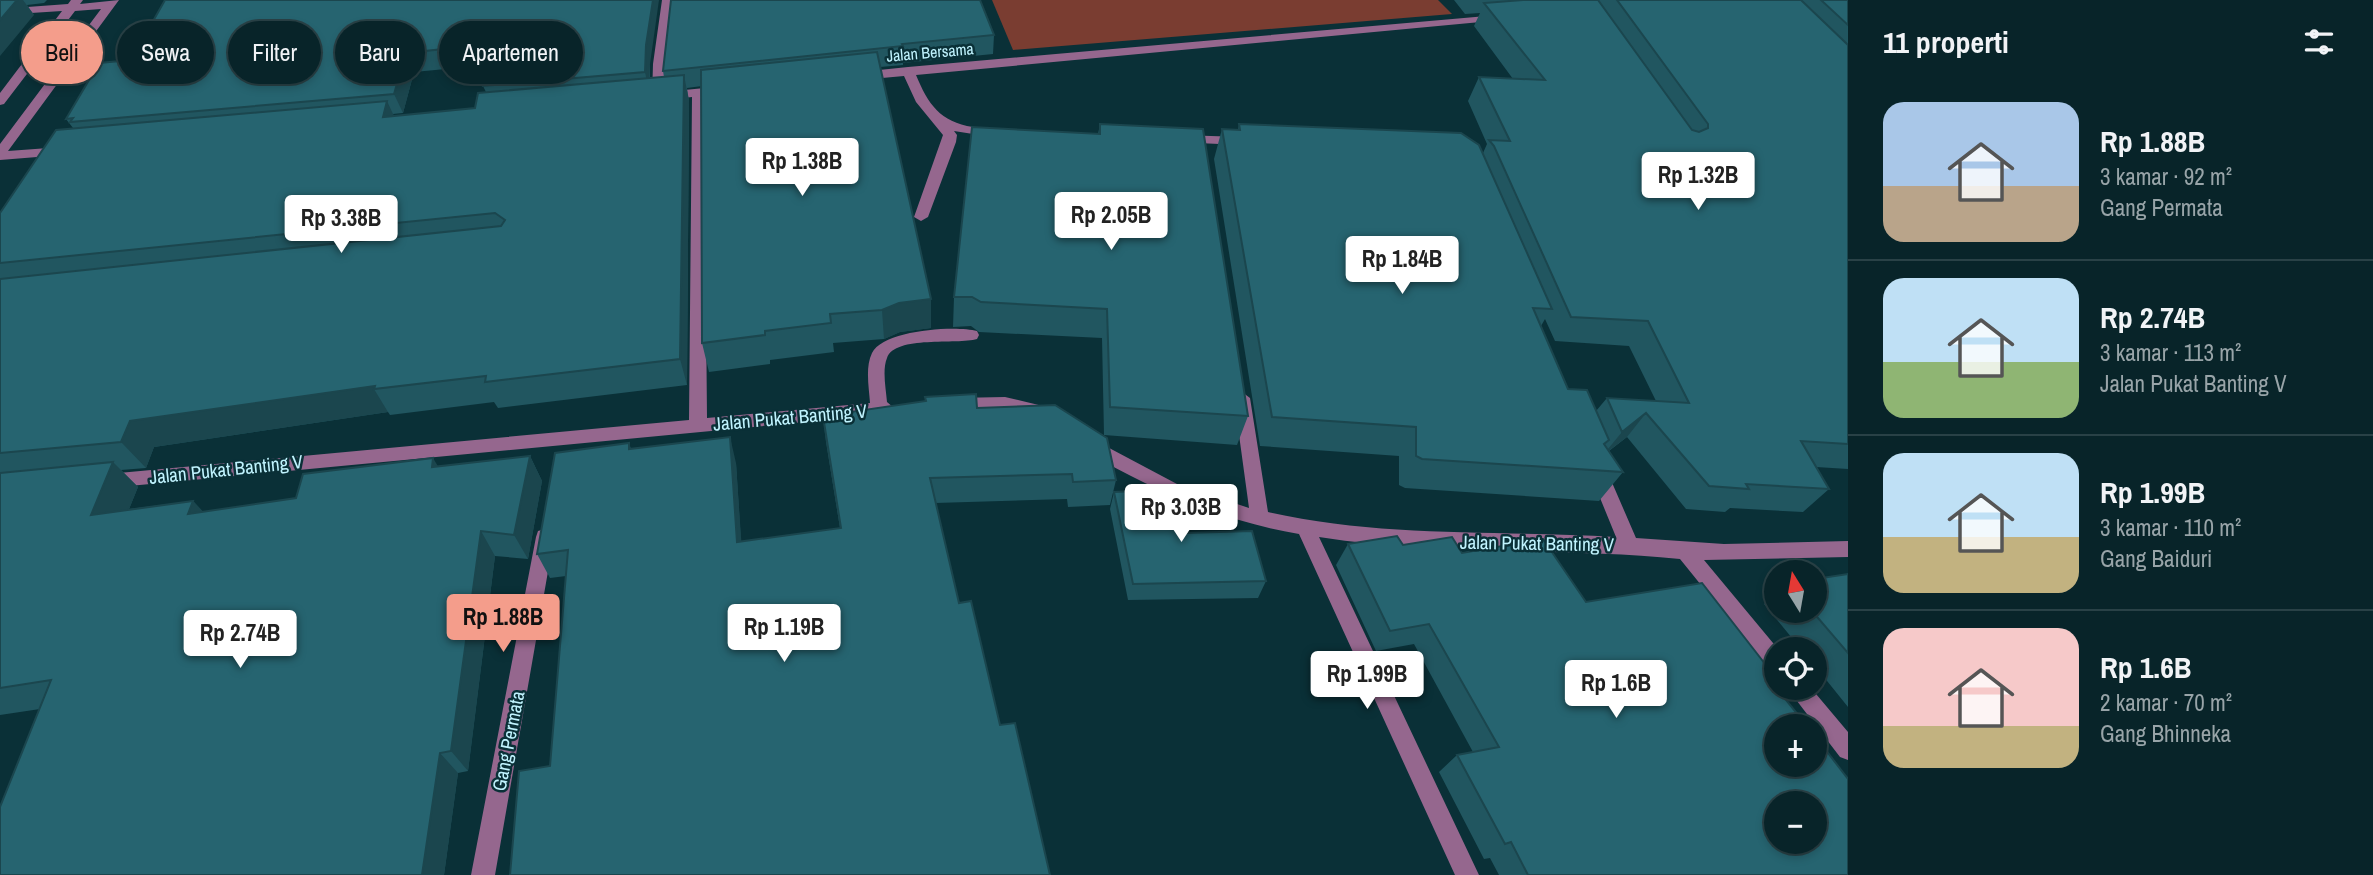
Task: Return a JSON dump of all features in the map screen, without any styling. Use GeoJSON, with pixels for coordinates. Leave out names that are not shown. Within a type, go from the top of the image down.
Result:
{"type":"FeatureCollection","features":[{"type":"Feature","properties":{"kind":"street"},"geometry":{"type":"LineString","coordinates":[[668,0],[652,98],[738,89]]}},
{"type":"Feature","properties":{"kind":"street"},"geometry":{"type":"LineString","coordinates":[[0,12],[112,2]]}},
{"type":"Feature","properties":{"kind":"street"},"geometry":{"type":"LineString","coordinates":[[0,154],[112,2]]}},
{"type":"Feature","properties":{"kind":"street"},"geometry":{"type":"LineString","coordinates":[[0,101],[75,4]]}},
{"type":"Feature","properties":{"kind":"street","name":"Jalan Bersama"},"geometry":{"type":"LineString","coordinates":[[842,78],[1507,17]]}},
{"type":"Feature","properties":{"kind":"street"},"geometry":{"type":"LineString","coordinates":[[908,71],[923,108],[941,122],[950,135],[922,217]]}},
{"type":"Feature","properties":{"kind":"street"},"geometry":{"type":"LineString","coordinates":[[698,93],[698,425]]}},
{"type":"Feature","properties":{"kind":"street"},"geometry":{"type":"LineString","coordinates":[[941,122],[970,131],[1006,135]]}},
{"type":"Feature","properties":{"kind":"street"},"geometry":{"type":"LineString","coordinates":[[1162,139],[1203,146],[1256,142]]}},
{"type":"Feature","properties":{"kind":"street"},"geometry":{"type":"LineString","coordinates":[[0,154],[82,149]]}},
{"type":"Feature","properties":{"kind":"street"},"geometry":{"type":"LineString","coordinates":[[879,409],[878,361],[884,349],[899,340],[971,335]]}},
{"type":"Feature","properties":{"kind":"street"},"geometry":{"type":"LineString","coordinates":[[1240,383],[1260,518]]}},
{"type":"Feature","properties":{"kind":"street"},"geometry":{"type":"LineString","coordinates":[[931,405],[1005,403],[1030,408],[1056,420]]}},
{"type":"Feature","properties":{"kind":"street","name":"Jalan Pukat Banting V"},"geometry":{"type":"LineString","coordinates":[[94,482],[282,463],[560,447],[698,425],[905,407]]}},
{"type":"Feature","properties":{"kind":"street","name":"Jalan Pukat Banting V"},"geometry":{"type":"LineString","coordinates":[[1077,436],[1137,472],[1197,499],[1306,529],[1379,538],[1629,545],[1685,551],[1847,550]]}},
{"type":"Feature","properties":{"kind":"street"},"geometry":{"type":"LineString","coordinates":[[1592,455],[1629,545]]}},
{"type":"Feature","properties":{"kind":"street","name":"Gang Permata"},"geometry":{"type":"LineString","coordinates":[[483,875],[548,519]]}},
{"type":"Feature","properties":{"kind":"street"},"geometry":{"type":"LineString","coordinates":[[1306,529],[1467,875]]}},
{"type":"Feature","properties":{"kind":"street"},"geometry":{"type":"LineString","coordinates":[[1685,551],[1764,647]]}},
{"type":"Feature","properties":{"kind":"street"},"geometry":{"type":"LineString","coordinates":[[1808,700],[1848,749]]}},
{"type":"Feature","properties":{"kind":"shaded area"},"geometry":{"type":"Polygon","coordinates":[[[992,0],[1438,0],[1452,14],[1013,50],[992,0]]]}},
{"type":"Feature","properties":{"kind":"building"},"geometry":{"type":"Polygon","coordinates":[[[0,0],[17,0],[0,20],[0,0]]]}},
{"type":"Feature","properties":{"kind":"building"},"geometry":{"type":"Polygon","coordinates":[[[165,0],[653,0],[645,72],[583,77],[583,21],[439,21],[439,50],[425,51],[425,21],[335,21],[335,84],[397,84],[394,94],[70,122],[73,118],[66,119],[87,84],[103,84],[103,63],[117,61],[117,84],[214,84],[214,21],[153,21],[165,0]]]}},
{"type":"Feature","properties":{"kind":"building"},"geometry":{"type":"Polygon","coordinates":[[[671,0],[980,0],[994,35],[663,71],[671,0]]]}},
{"type":"Feature","properties":{"kind":"building"},"geometry":{"type":"Polygon","coordinates":[[[1598,0],[1692,130],[1699,132],[1708,128],[1708,124],[1617,0],[1801,0],[1848,45],[1848,444],[1801,441],[1829,489],[1746,484],[1749,489],[1709,486],[1646,413],[1622,432],[1607,398],[1689,403],[1648,321],[1571,317],[1489,140],[1510,141],[1479,77],[1545,80],[1484,3],[1598,0]]]}},
{"type":"Feature","properties":{"kind":"building"},"geometry":{"type":"Polygon","coordinates":[[[1821,0],[1848,0],[1848,25],[1821,0]]]}},
{"type":"Feature","properties":{"kind":"building"},"geometry":{"type":"Polygon","coordinates":[[[877,52],[931,299],[899,303],[882,310],[830,314],[831,323],[765,331],[765,335],[702,343],[701,70],[877,52]]]}},
{"type":"Feature","properties":{"kind":"building"},"geometry":{"type":"Polygon","coordinates":[[[684,75],[680,359],[485,382],[486,376],[374,389],[375,386],[130,421],[121,442],[0,453],[0,279],[501,226],[505,220],[495,213],[0,263],[0,213],[56,130],[387,101],[383,117],[475,108],[478,93],[684,75]]]}},
{"type":"Feature","properties":{"kind":"building"},"geometry":{"type":"Polygon","coordinates":[[[1100,124],[1203,129],[1248,416],[1110,407],[1107,309],[981,302],[972,297],[954,297],[972,127],[1100,134],[1100,124]]]}},
{"type":"Feature","properties":{"kind":"building"},"geometry":{"type":"Polygon","coordinates":[[[1239,124],[1461,133],[1479,145],[1552,309],[1533,308],[1568,389],[1587,390],[1609,440],[1604,444],[1623,472],[1422,459],[1416,456],[1416,427],[1272,417],[1222,129],[1240,130],[1239,124]]]}},
{"type":"Feature","properties":{"kind":"building"},"geometry":{"type":"Polygon","coordinates":[[[976,394],[977,408],[1055,405],[1107,438],[1116,480],[1073,482],[1072,474],[930,478],[959,603],[971,601],[1000,725],[1015,723],[1050,875],[510,875],[519,771],[550,766],[568,550],[537,554],[555,453],[629,443],[629,449],[730,437],[737,542],[841,528],[823,416],[926,401],[925,397],[976,394]]]}},
{"type":"Feature","properties":{"kind":"building"},"geometry":{"type":"Polygon","coordinates":[[[530,456],[514,535],[481,531],[451,751],[440,753],[422,875],[0,875],[0,807],[51,680],[0,688],[0,473],[113,462],[91,515],[193,501],[188,514],[296,498],[303,474],[433,458],[432,467],[530,456]]]}},
{"type":"Feature","properties":{"kind":"building"},"geometry":{"type":"Polygon","coordinates":[[[1175,489],[1186,533],[1252,531],[1266,581],[1133,584],[1114,492],[1175,489]]]}},
{"type":"Feature","properties":{"kind":"building"},"geometry":{"type":"Polygon","coordinates":[[[1397,536],[1403,545],[1452,537],[1462,553],[1543,539],[1586,602],[1702,583],[1764,663],[1764,700],[1786,700],[1797,714],[1764,714],[1764,777],[1827,777],[1827,752],[1848,779],[1848,875],[1528,875],[1511,842],[1505,844],[1457,755],[1499,747],[1429,624],[1390,631],[1348,544],[1397,536]]]}},
{"type":"Feature","properties":{"kind":"building"},"geometry":{"type":"Polygon","coordinates":[[[1848,574],[1848,653],[1822,623],[1827,623],[1827,577],[1848,574]]]}}]}
